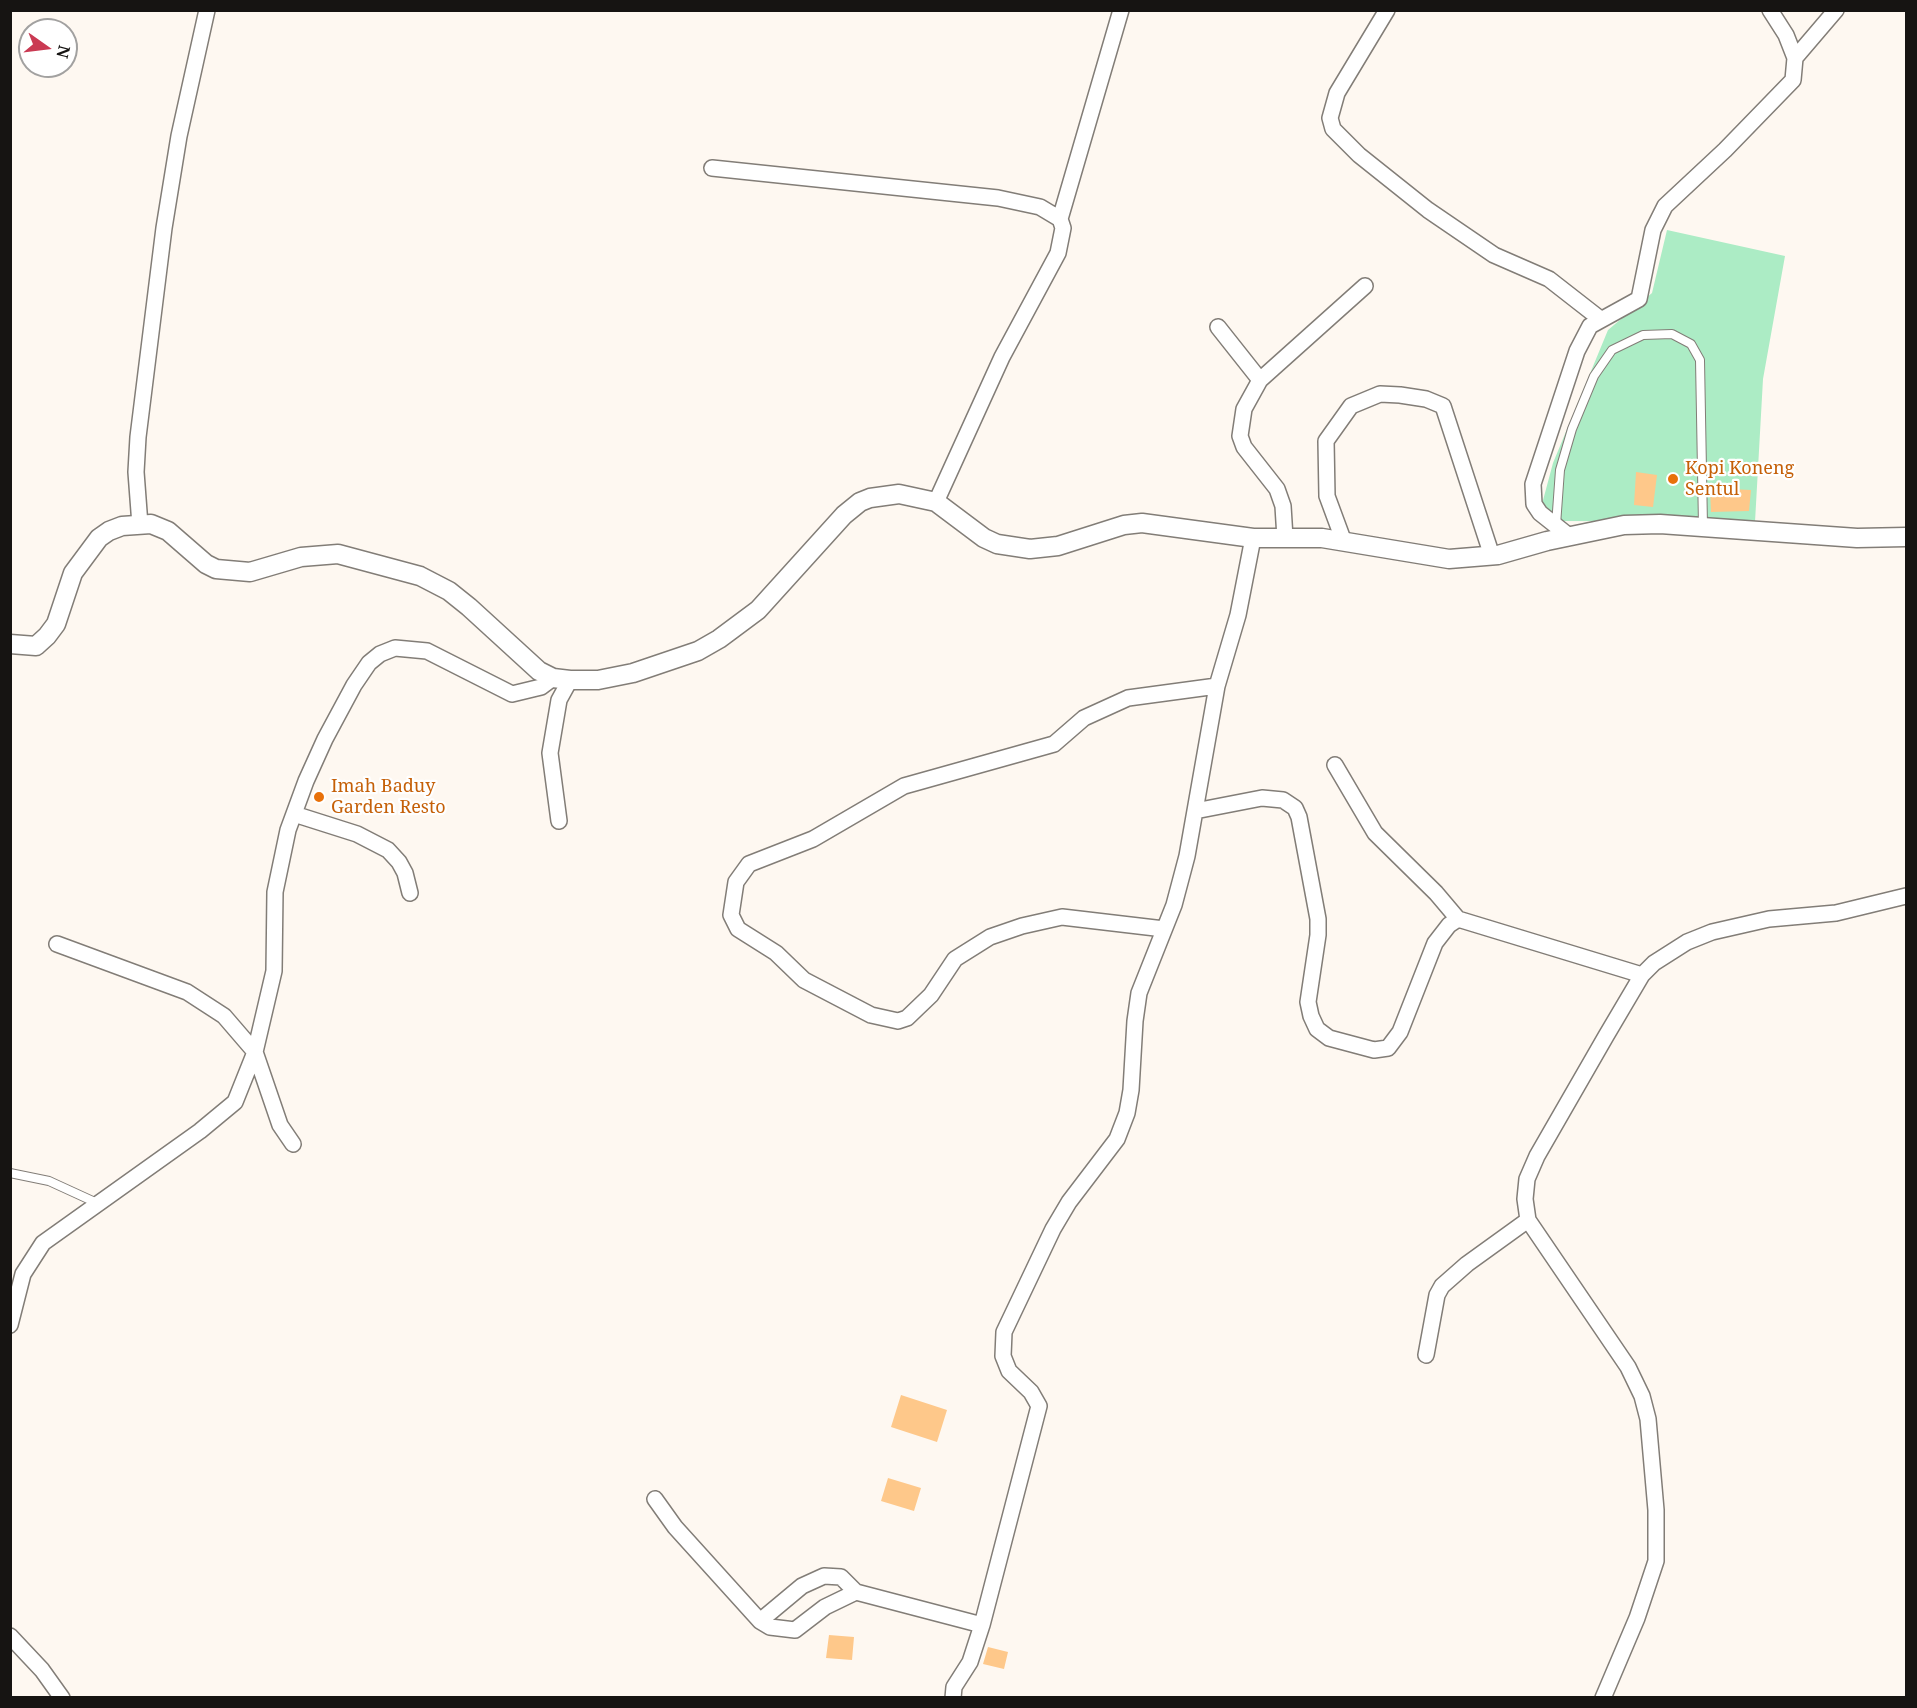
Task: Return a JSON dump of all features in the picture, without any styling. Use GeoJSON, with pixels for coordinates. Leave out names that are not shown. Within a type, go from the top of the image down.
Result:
{"type":"FeatureCollection","features":[{"type":"Feature","properties":{"kind":"street"},"geometry":{"type":"LineString","coordinates":[[140,525],[136,472],[138,437],[164,228],[179,136],[207,10]]}},
{"type":"Feature","properties":{"kind":"street"},"geometry":{"type":"LineString","coordinates":[[936,502],[1002,357],[1058,253],[1063,228],[1060,219],[1121,10]]}},
{"type":"Feature","properties":{"kind":"street"},"geometry":{"type":"LineString","coordinates":[[1387,10],[1337,93],[1330,118],[1333,129],[1359,155],[1428,210],[1494,255],[1549,279],[1599,318]]}},
{"type":"Feature","properties":{"kind":"street"},"geometry":{"type":"LineString","coordinates":[[1562,531],[1534,504],[1533,484],[1577,351],[1590,326],[1599,318],[1639,299],[1649,246],[1658,217],[1665,206],[1788,88],[1796,70],[1795,58],[1770,10]]}},
{"type":"Feature","properties":{"kind":"street"},"geometry":{"type":"LineString","coordinates":[[1795,58],[1836,10]]}},
{"type":"Feature","properties":{"kind":"street"},"geometry":{"type":"LineString","coordinates":[[712,168],[998,198],[1040,207],[1060,219]]}},
{"type":"Feature","properties":{"kind":"street"},"geometry":{"type":"LineString","coordinates":[[1285,538],[1283,506],[1277,489],[1244,447],[1240,436],[1244,409],[1260,380],[1365,286]]}},
{"type":"Feature","properties":{"kind":"street"},"geometry":{"type":"LineString","coordinates":[[1218,327],[1260,380]]}},
{"type":"Feature","properties":{"kind":"street"},"geometry":{"type":"LineString","coordinates":[[1344,542],[1327,496],[1326,441],[1351,406],[1380,394],[1400,395],[1426,399],[1443,406],[1492,556]]}},
{"type":"Feature","properties":{"kind":"street"},"geometry":{"type":"LineString","coordinates":[[10,645],[36,646],[47,636],[56,624],[73,573],[88,550],[109,531],[140,525],[161,526],[186,544],[206,564],[216,569],[250,572],[301,557],[338,554],[420,576],[449,591],[489,624],[519,655],[539,671],[561,679],[598,680],[633,673],[698,651],[720,639],[758,610],[844,515],[860,502],[899,494],[936,502],[984,538],[1011,547],[1030,549],[1058,546],[1124,525],[1142,523],[1252,538],[1322,538],[1449,559],[1492,556],[1562,531],[1624,525],[1703,527],[1857,538],[1906,537]]}},
{"type":"Feature","properties":{"kind":"street"},"geometry":{"type":"LineString","coordinates":[[953,1698],[954,1687],[970,1662],[982,1626],[1039,1406],[1031,1392],[1009,1371],[1003,1356],[1004,1332],[1053,1229],[1069,1202],[1117,1139],[1127,1113],[1139,993],[1174,905],[1188,856],[1217,686],[1238,615],[1252,538]]}},
{"type":"Feature","properties":{"kind":"street"},"geometry":{"type":"LineString","coordinates":[[10,1325],[18,1290],[31,1259],[43,1243],[229,1109],[246,1078],[255,1052],[274,971],[275,892],[294,814],[306,781],[354,685],[369,663],[380,654],[395,648],[427,651],[512,694],[561,679]]}},
{"type":"Feature","properties":{"kind":"street"},"geometry":{"type":"LineString","coordinates":[[559,822],[550,753],[561,679]]}},
{"type":"Feature","properties":{"kind":"street"},"geometry":{"type":"LineString","coordinates":[[1164,929],[1062,917],[1000,933],[955,959],[931,995],[908,1018],[898,1021],[871,1016],[804,980],[776,953],[738,929],[731,915],[736,882],[749,864],[813,839],[904,786],[1054,744],[1084,718],[1128,698],[1217,686]]}},
{"type":"Feature","properties":{"kind":"street"},"geometry":{"type":"LineString","coordinates":[[1335,765],[1375,833],[1426,883],[1458,919],[1642,975]]}},
{"type":"Feature","properties":{"kind":"street"},"geometry":{"type":"LineString","coordinates":[[1195,811],[1262,798],[1282,800],[1294,808],[1299,817],[1318,920],[1318,935],[1308,1002],[1317,1029],[1329,1038],[1374,1050],[1388,1048],[1400,1032],[1435,944],[1449,925],[1458,919]]}},
{"type":"Feature","properties":{"kind":"street"},"geometry":{"type":"LineString","coordinates":[[294,814],[357,834],[388,850],[405,873],[410,893]]}},
{"type":"Feature","properties":{"kind":"street"},"geometry":{"type":"LineString","coordinates":[[1603,1698],[1637,1618],[1656,1561],[1656,1510],[1648,1419],[1642,1396],[1628,1367],[1528,1220],[1526,1189],[1537,1156],[1642,975],[1669,952],[1712,932],[1769,919],[1836,914],[1906,896]]}},
{"type":"Feature","properties":{"kind":"street"},"geometry":{"type":"LineString","coordinates":[[57,944],[201,999],[224,1016],[255,1052],[280,1125],[293,1144]]}},
{"type":"Feature","properties":{"kind":"street"},"geometry":{"type":"LineString","coordinates":[[1426,1355],[1437,1295],[1442,1286],[1467,1264],[1528,1220]]}},
{"type":"Feature","properties":{"kind":"street"},"geometry":{"type":"LineString","coordinates":[[655,1499],[675,1527],[760,1620],[770,1627],[795,1630],[825,1607],[856,1592]]}},
{"type":"Feature","properties":{"kind":"street"},"geometry":{"type":"LineString","coordinates":[[760,1620],[802,1586],[824,1576],[841,1577],[856,1592],[982,1626]]}},
{"type":"Feature","properties":{"kind":"street"},"geometry":{"type":"LineString","coordinates":[[10,1636],[42,1670],[62,1698]]}},
{"type":"Feature","properties":{"kind":"lane"},"geometry":{"type":"LineString","coordinates":[[1562,531],[1560,470],[1572,429],[1594,376],[1612,351],[1643,335],[1672,334],[1691,344],[1700,360],[1703,527]]}},
{"type":"Feature","properties":{"kind":"lane"},"geometry":{"type":"LineString","coordinates":[[10,1173],[49,1180],[98,1203]]}},
{"type":"Feature","properties":{"kind":"green space"},"geometry":{"type":"Polygon","coordinates":[[[1667,230],[1785,256],[1763,379],[1755,522],[1561,521],[1542,504],[1553,463],[1608,330],[1652,293],[1667,230]]]}},
{"type":"Feature","properties":{"kind":"building"},"geometry":{"type":"Polygon","coordinates":[[[1636,472],[1657,475],[1653,507],[1634,505],[1636,472]]]}},
{"type":"Feature","properties":{"kind":"building"},"geometry":{"type":"Polygon","coordinates":[[[1710,488],[1751,490],[1749,511],[1711,512],[1710,488]]]}},
{"type":"Feature","properties":{"kind":"building"},"geometry":{"type":"Polygon","coordinates":[[[901,1395],[947,1410],[937,1442],[891,1427],[901,1395]]]}},
{"type":"Feature","properties":{"kind":"building"},"geometry":{"type":"Polygon","coordinates":[[[888,1478],[921,1488],[914,1511],[881,1501],[888,1478]]]}},
{"type":"Feature","properties":{"kind":"building"},"geometry":{"type":"Polygon","coordinates":[[[829,1635],[854,1637],[852,1660],[826,1658],[829,1635]]]}},
{"type":"Feature","properties":{"kind":"building"},"geometry":{"type":"Polygon","coordinates":[[[988,1647],[1008,1652],[1004,1669],[983,1664],[988,1647]]]}},
{"type":"Feature","properties":{"kind":"place","name":"Kopi Koneng Sentul"},"geometry":{"type":"Point","coordinates":[1673,479]}},
{"type":"Feature","properties":{"kind":"place","name":"Imah Baduy Garden Resto"},"geometry":{"type":"Point","coordinates":[319,797]}}]}
